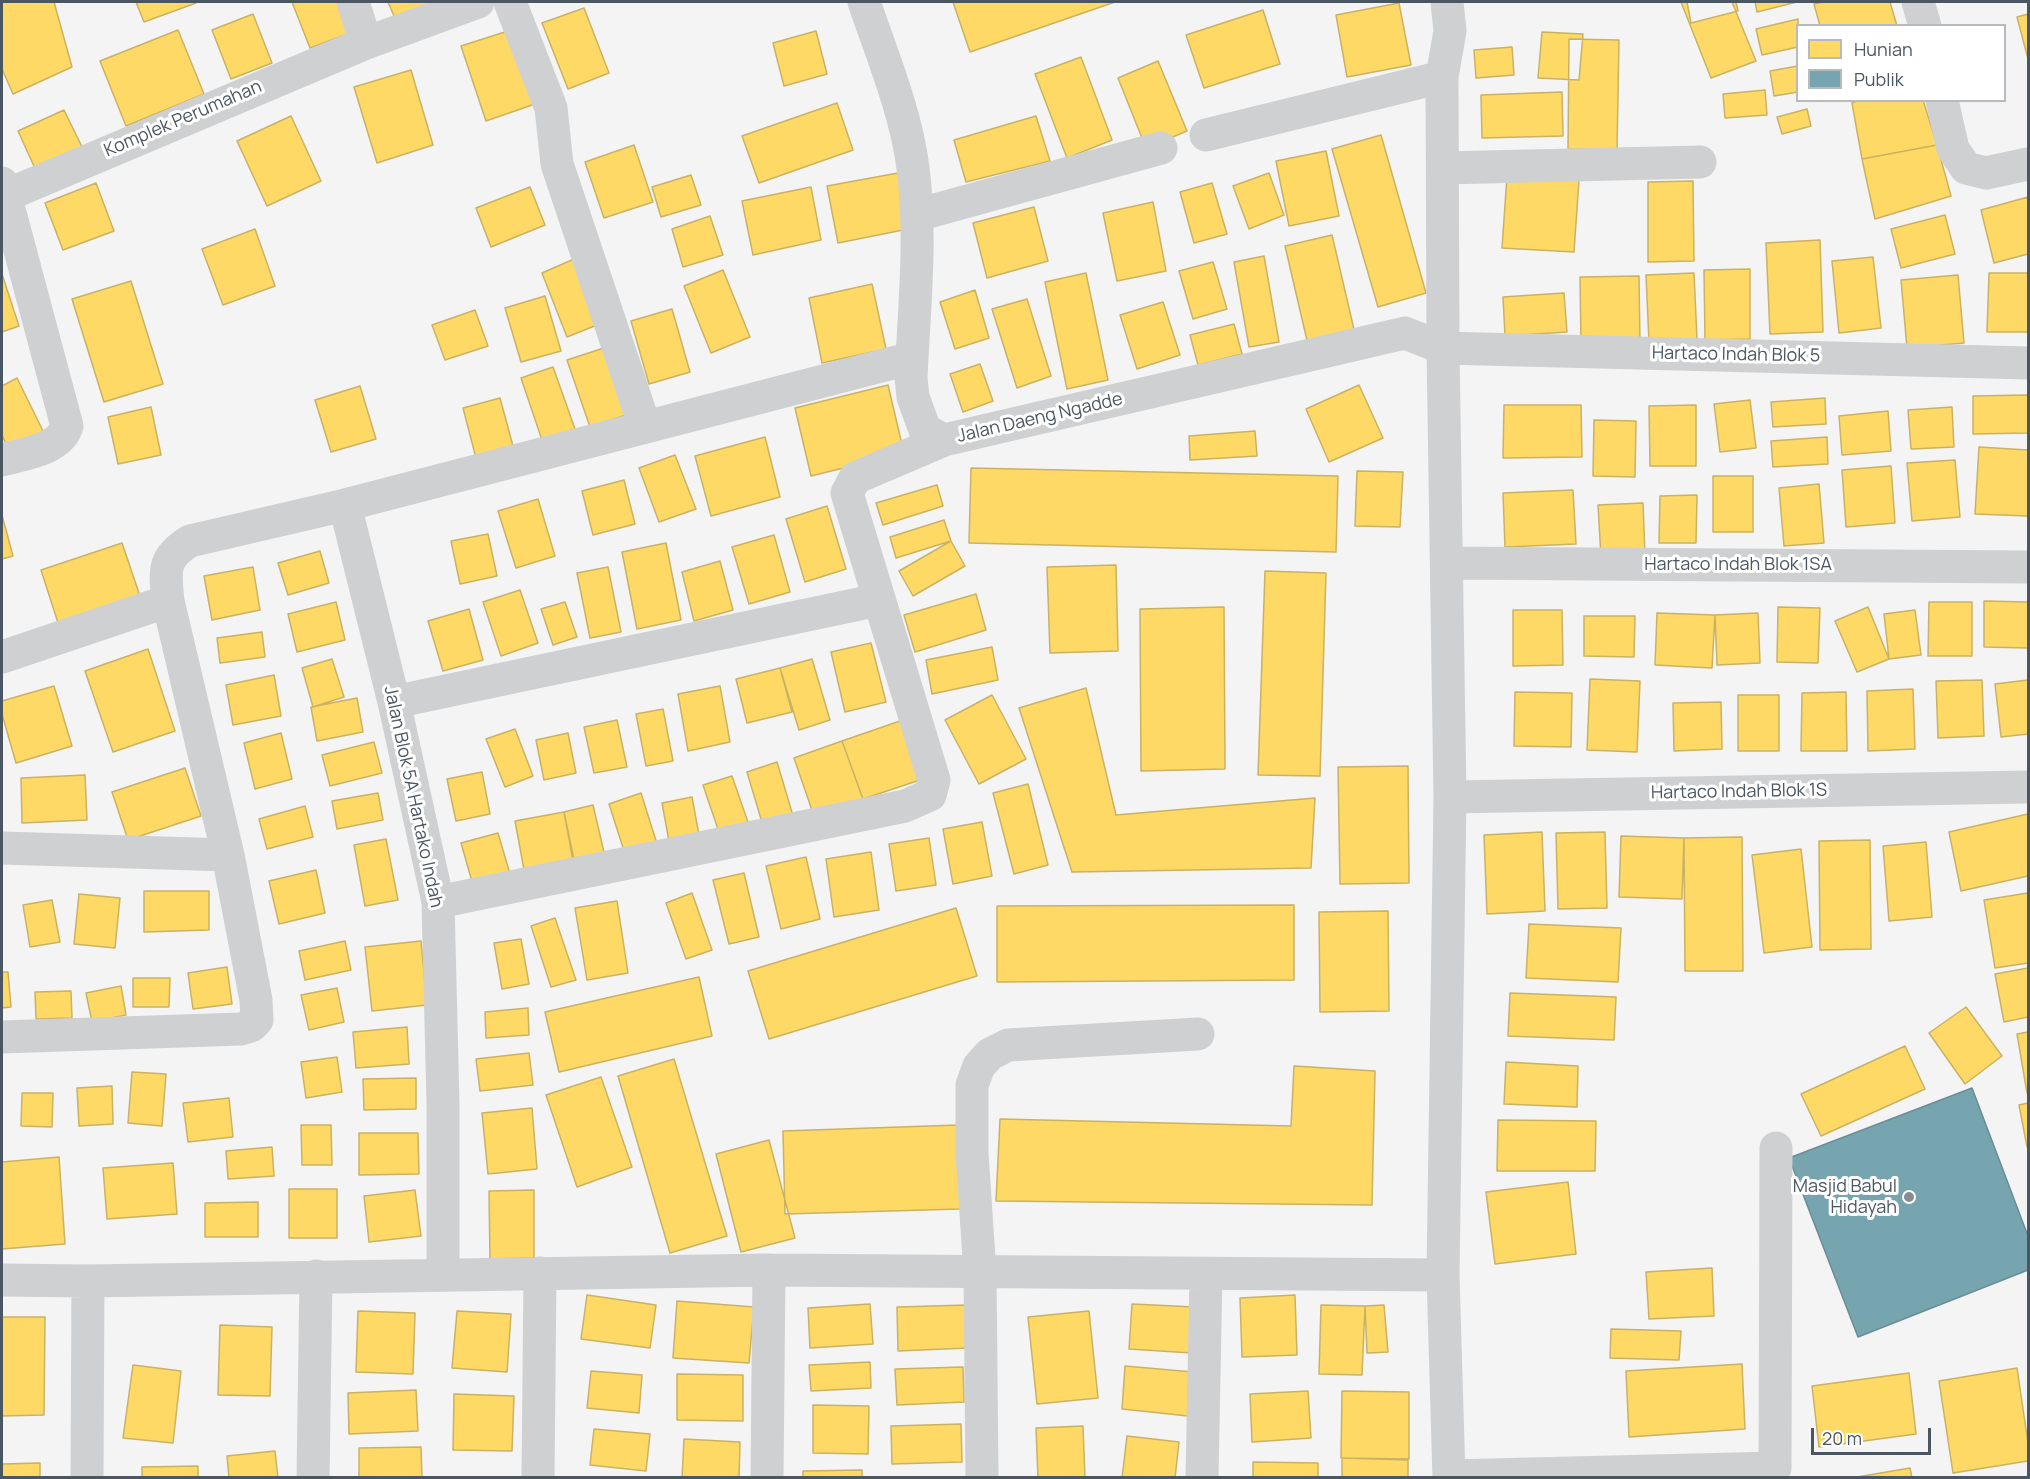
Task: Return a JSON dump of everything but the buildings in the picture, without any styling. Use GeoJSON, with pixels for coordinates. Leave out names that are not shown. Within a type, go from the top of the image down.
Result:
{"type":"FeatureCollection","features":[{"type":"Feature","properties":{"kind":"street"},"geometry":{"type":"LineString","coordinates":[[353,2],[366,43]]}},
{"type":"Feature","properties":{"kind":"street","name":"Komplek Perumahan"},"geometry":{"type":"LineString","coordinates":[[3,192],[366,43],[478,2]]}},
{"type":"Feature","properties":{"kind":"street"},"geometry":{"type":"LineString","coordinates":[[510,2],[551,108],[557,164],[645,427]]}},
{"type":"Feature","properties":{"kind":"street","name":"Jalan Daeng Ngadde"},"geometry":{"type":"LineString","coordinates":[[864,2],[905,131],[913,167],[917,215],[912,357],[914,397],[926,430],[944,440],[1405,333],[1443,348]]}},
{"type":"Feature","properties":{"kind":"street"},"geometry":{"type":"LineString","coordinates":[[1918,2],[1924,24]]}},
{"type":"Feature","properties":{"kind":"street"},"geometry":{"type":"LineString","coordinates":[[1448,16],[1443,77],[1443,348],[1450,797],[1443,1275],[1449,1477],[1776,1473],[1776,1148]]}},
{"type":"Feature","properties":{"kind":"street"},"geometry":{"type":"LineString","coordinates":[[1206,135],[1443,77]]}},
{"type":"Feature","properties":{"kind":"street"},"geometry":{"type":"LineString","coordinates":[[1942,102],[1953,149],[1966,168],[1986,173],[2028,164]]}},
{"type":"Feature","properties":{"kind":"street"},"geometry":{"type":"LineString","coordinates":[[917,215],[1161,148]]}},
{"type":"Feature","properties":{"kind":"street"},"geometry":{"type":"LineString","coordinates":[[1443,168],[1700,162]]}},
{"type":"Feature","properties":{"kind":"street"},"geometry":{"type":"LineString","coordinates":[[2,460],[60,440],[67,426],[3,192]]}},
{"type":"Feature","properties":{"kind":"street","name":"Hartaco Indah Blok 5"},"geometry":{"type":"LineString","coordinates":[[1443,348],[2028,363]]}},
{"type":"Feature","properties":{"kind":"street"},"geometry":{"type":"LineString","coordinates":[[2,1037],[241,1029],[251,1026],[257,1020],[256,1000],[228,855],[168,600],[165,571],[170,557],[190,541],[345,505],[912,357]]}},
{"type":"Feature","properties":{"kind":"street"},"geometry":{"type":"LineString","coordinates":[[438,902],[905,806],[930,795],[934,780],[848,500],[848,488],[855,477],[944,440]]}},
{"type":"Feature","properties":{"kind":"street","name":"Jalan Blok 5A Hartako Indah"},"geometry":{"type":"LineString","coordinates":[[345,505],[394,702],[438,902],[443,1104],[443,1274]]}},
{"type":"Feature","properties":{"kind":"street","name":"Hartaco Indah Blok 1SA"},"geometry":{"type":"LineString","coordinates":[[1447,563],[2028,567]]}},
{"type":"Feature","properties":{"kind":"street"},"geometry":{"type":"LineString","coordinates":[[2,657],[168,600]]}},
{"type":"Feature","properties":{"kind":"street"},"geometry":{"type":"LineString","coordinates":[[394,702],[878,600]]}},
{"type":"Feature","properties":{"kind":"street","name":"Hartaco Indah Blok 1S"},"geometry":{"type":"LineString","coordinates":[[1450,797],[2028,787]]}},
{"type":"Feature","properties":{"kind":"street"},"geometry":{"type":"LineString","coordinates":[[2,848],[228,855]]}},
{"type":"Feature","properties":{"kind":"street"},"geometry":{"type":"LineString","coordinates":[[982,1478],[980,1273],[972,1153],[972,1085],[979,1066],[990,1054],[1008,1045],[1198,1034]]}},
{"type":"Feature","properties":{"kind":"street"},"geometry":{"type":"LineString","coordinates":[[2,1280],[88,1281],[769,1270],[1443,1275]]}},
{"type":"Feature","properties":{"kind":"street"},"geometry":{"type":"LineString","coordinates":[[767,1478],[769,1270]]}},
{"type":"Feature","properties":{"kind":"street"},"geometry":{"type":"LineString","coordinates":[[538,1478],[540,1272]]}},
{"type":"Feature","properties":{"kind":"street"},"geometry":{"type":"LineString","coordinates":[[1202,1478],[1206,1274]]}},
{"type":"Feature","properties":{"kind":"street"},"geometry":{"type":"LineString","coordinates":[[314,1478],[316,1276]]}},
{"type":"Feature","properties":{"kind":"street"},"geometry":{"type":"LineString","coordinates":[[87,1478],[88,1281]]}},
{"type":"Feature","properties":{"kind":"place","name":"Masjid Babul Hidayah"},"geometry":{"type":"Point","coordinates":[1909,1197]}}]}
